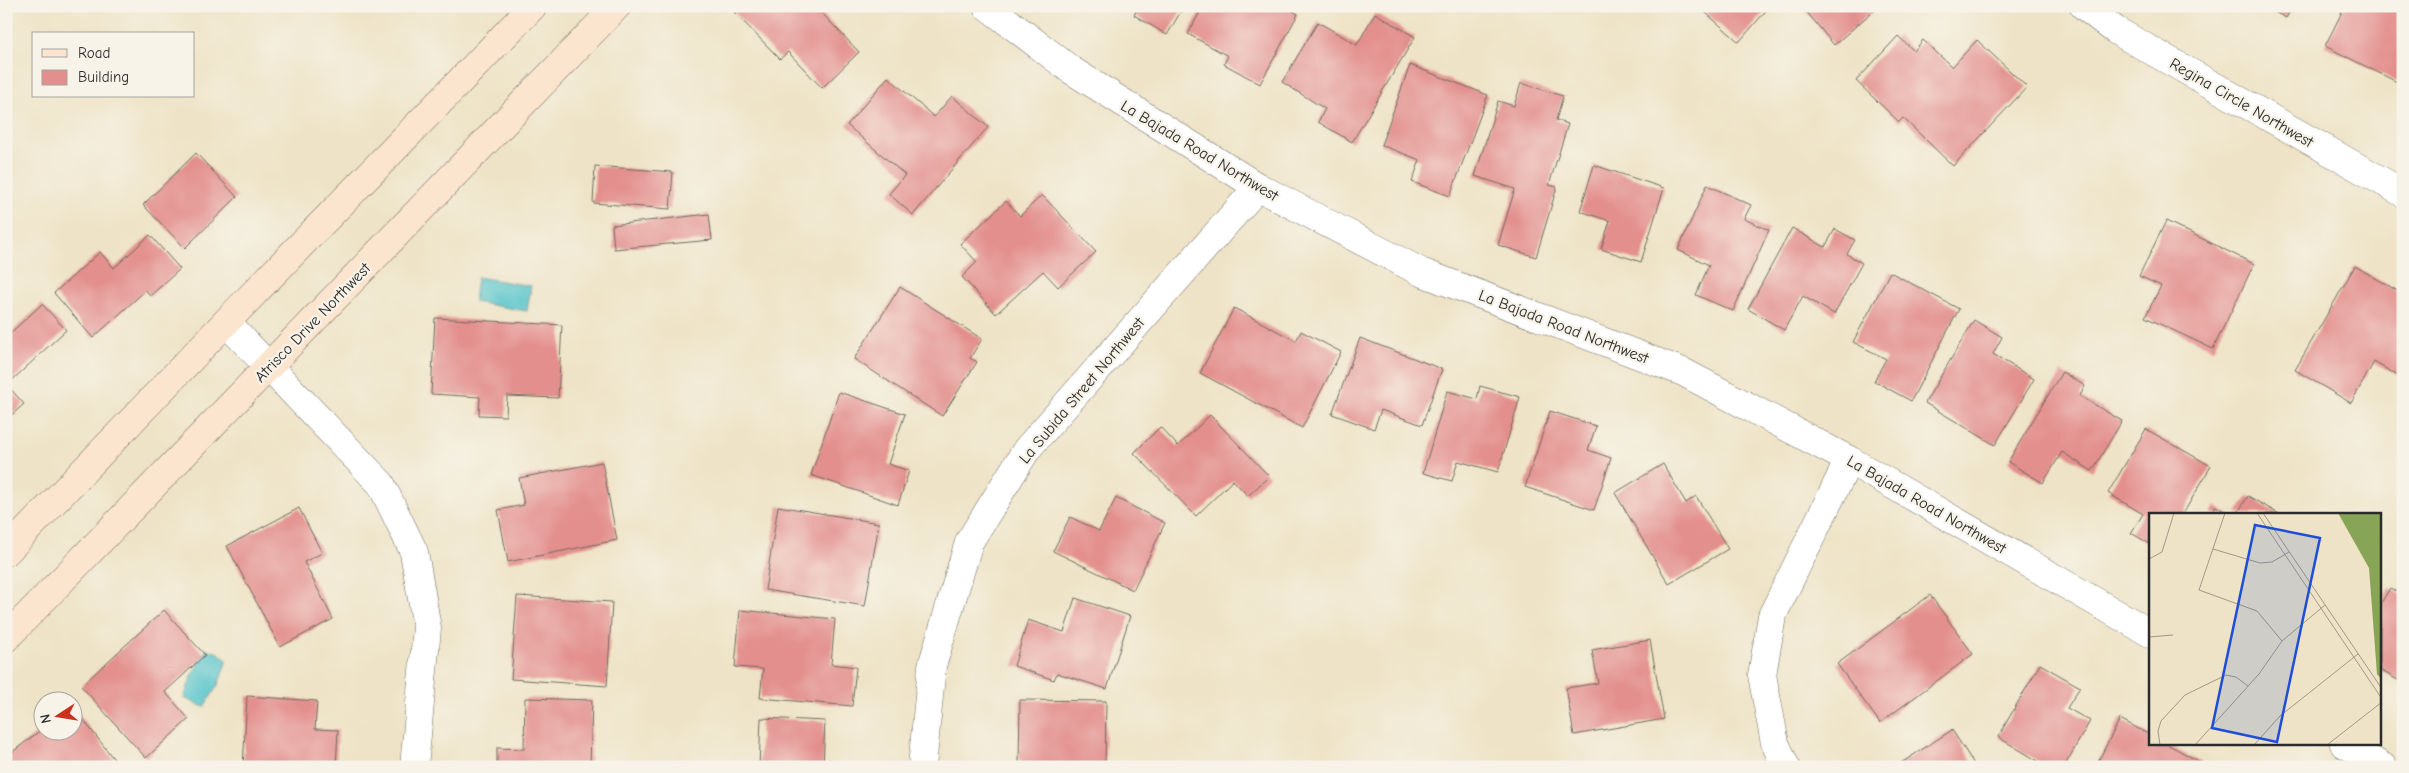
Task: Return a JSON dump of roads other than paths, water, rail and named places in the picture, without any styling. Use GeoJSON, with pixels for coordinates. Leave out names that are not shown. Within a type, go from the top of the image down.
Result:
{"type":"FeatureCollection","features":[{"type":"Feature","properties":{"kind":"main road"},"geometry":{"type":"LineString","coordinates":[[6,552],[533,6]]}},
{"type":"Feature","properties":{"kind":"main road","name":"Atrisco Drive Northwest"},"geometry":{"type":"LineString","coordinates":[[6,638],[617,6]]}},
{"type":"Feature","properties":{"kind":"street","name":"La Bajada Road Northwest"},"geometry":{"type":"LineString","coordinates":[[986,6],[1071,70],[1258,187],[1421,272],[1683,372],[1849,460],[2149,632]]}},
{"type":"Feature","properties":{"kind":"street","name":"Regina Circle Northwest"},"geometry":{"type":"LineString","coordinates":[[2084,6],[2115,30],[2403,193]]}},
{"type":"Feature","properties":{"kind":"street","name":"La Subida Street Northwest"},"geometry":{"type":"LineString","coordinates":[[922,767],[932,666],[969,542],[1027,449],[1258,187]]}},
{"type":"Feature","properties":{"kind":"street"},"geometry":{"type":"LineString","coordinates":[[226,322],[381,484],[414,552],[427,628],[414,767]]}},
{"type":"Feature","properties":{"kind":"street"},"geometry":{"type":"LineString","coordinates":[[1786,767],[1775,743],[1762,675],[1772,616],[1849,460]]}},
{"type":"Feature","properties":{"kind":"street"},"geometry":{"type":"LineString","coordinates":[[2347,746],[2383,767]]}},
{"type":"Feature","properties":{"kind":"water"},"geometry":{"type":"Polygon","coordinates":[[[477,277],[531,286],[527,311],[474,302],[477,277]]]}},
{"type":"Feature","properties":{"kind":"water"},"geometry":{"type":"Polygon","coordinates":[[[207,649],[219,653],[227,660],[218,685],[204,707],[184,698],[193,673],[207,649]]]}}]}
